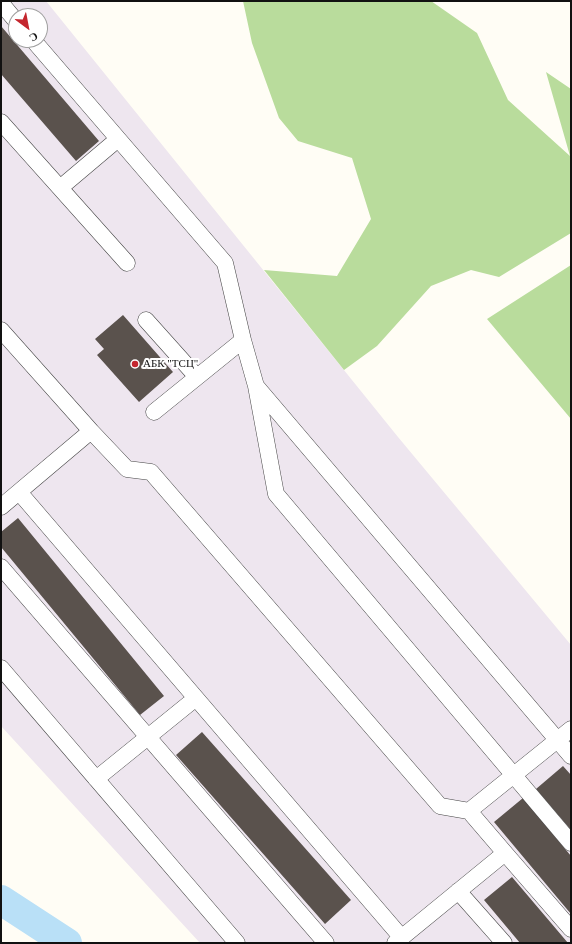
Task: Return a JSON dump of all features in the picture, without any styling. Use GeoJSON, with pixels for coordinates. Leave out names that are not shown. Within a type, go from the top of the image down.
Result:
{"type":"FeatureCollection","features":[{"type":"Feature","properties":{"kind":"lane"},"geometry":{"type":"LineString","coordinates":[[1,3],[8,11]]}},
{"type":"Feature","properties":{"kind":"lane"},"geometry":{"type":"LineString","coordinates":[[40,48],[225,263],[243,340],[256,386],[276,494],[571,843]]}},
{"type":"Feature","properties":{"kind":"lane"},"geometry":{"type":"LineString","coordinates":[[1,122],[127,264]]}},
{"type":"Feature","properties":{"kind":"lane"},"geometry":{"type":"LineString","coordinates":[[60,188],[118,139]]}},
{"type":"Feature","properties":{"kind":"lane"},"geometry":{"type":"LineString","coordinates":[[146,320],[197,377]]}},
{"type":"Feature","properties":{"kind":"lane"},"geometry":{"type":"LineString","coordinates":[[1,330],[127,469],[152,472],[440,806],[469,812],[571,929]]}},
{"type":"Feature","properties":{"kind":"lane"},"geometry":{"type":"LineString","coordinates":[[154,412],[243,340]]}},
{"type":"Feature","properties":{"kind":"lane"},"geometry":{"type":"LineString","coordinates":[[256,386],[571,756]]}},
{"type":"Feature","properties":{"kind":"lane"},"geometry":{"type":"LineString","coordinates":[[1,506],[91,431]]}},
{"type":"Feature","properties":{"kind":"lane"},"geometry":{"type":"LineString","coordinates":[[18,492],[196,698],[398,940],[505,853]]}},
{"type":"Feature","properties":{"kind":"lane"},"geometry":{"type":"LineString","coordinates":[[1,567],[326,943]]}},
{"type":"Feature","properties":{"kind":"lane"},"geometry":{"type":"LineString","coordinates":[[1,668],[237,943]]}},
{"type":"Feature","properties":{"kind":"lane"},"geometry":{"type":"LineString","coordinates":[[96,779],[196,698]]}},
{"type":"Feature","properties":{"kind":"lane"},"geometry":{"type":"LineString","coordinates":[[469,812],[571,729]]}},
{"type":"Feature","properties":{"kind":"lane"},"geometry":{"type":"LineString","coordinates":[[458,891],[504,943]]}},
{"type":"Feature","properties":{"kind":"shaded area"},"geometry":{"type":"Polygon","coordinates":[[[1,1],[46,1],[398,437],[571,645],[571,943],[200,943],[1,726],[1,1]]]}},
{"type":"Feature","properties":{"kind":"green space"},"geometry":{"type":"Polygon","coordinates":[[[243,1],[431,1],[477,33],[508,100],[570,156],[546,72],[571,89],[571,233],[499,277],[471,270],[431,286],[377,346],[344,370],[264,270],[337,276],[371,219],[352,158],[298,141],[279,118],[252,43],[243,1]]]}},
{"type":"Feature","properties":{"kind":"green space"},"geometry":{"type":"Polygon","coordinates":[[[571,265],[571,419],[487,319],[571,265]]]}},
{"type":"Feature","properties":{"kind":"building"},"geometry":{"type":"Polygon","coordinates":[[[1,26],[8,34],[8,48],[20,48],[99,141],[76,161],[1,74],[1,26]]]}},
{"type":"Feature","properties":{"kind":"building","name":"АБК \"ТСЦ\""},"geometry":{"type":"Polygon","coordinates":[[[123,315],[173,372],[139,402],[97,355],[104,349],[95,339],[123,315]]]}},
{"type":"Feature","properties":{"kind":"building"},"geometry":{"type":"Polygon","coordinates":[[[18,518],[164,696],[140,715],[1,547],[1,532],[18,518]]]}},
{"type":"Feature","properties":{"kind":"building"},"geometry":{"type":"Polygon","coordinates":[[[202,732],[351,900],[325,924],[176,755],[202,732]]]}},
{"type":"Feature","properties":{"kind":"building"},"geometry":{"type":"Polygon","coordinates":[[[563,766],[571,775],[571,830],[536,789],[563,766]]]}},
{"type":"Feature","properties":{"kind":"building"},"geometry":{"type":"Polygon","coordinates":[[[523,798],[571,856],[571,914],[494,822],[523,798]]]}},
{"type":"Feature","properties":{"kind":"building"},"geometry":{"type":"Polygon","coordinates":[[[512,877],[568,943],[520,943],[484,900],[512,877]]]}},
{"type":"Feature","properties":{"kind":"waterway"},"geometry":{"type":"LineString","coordinates":[[1,900],[67,943]]}},
{"type":"Feature","properties":{"kind":"place","name":"АБК \"ТСЦ\""},"geometry":{"type":"Point","coordinates":[135,364]}}]}
